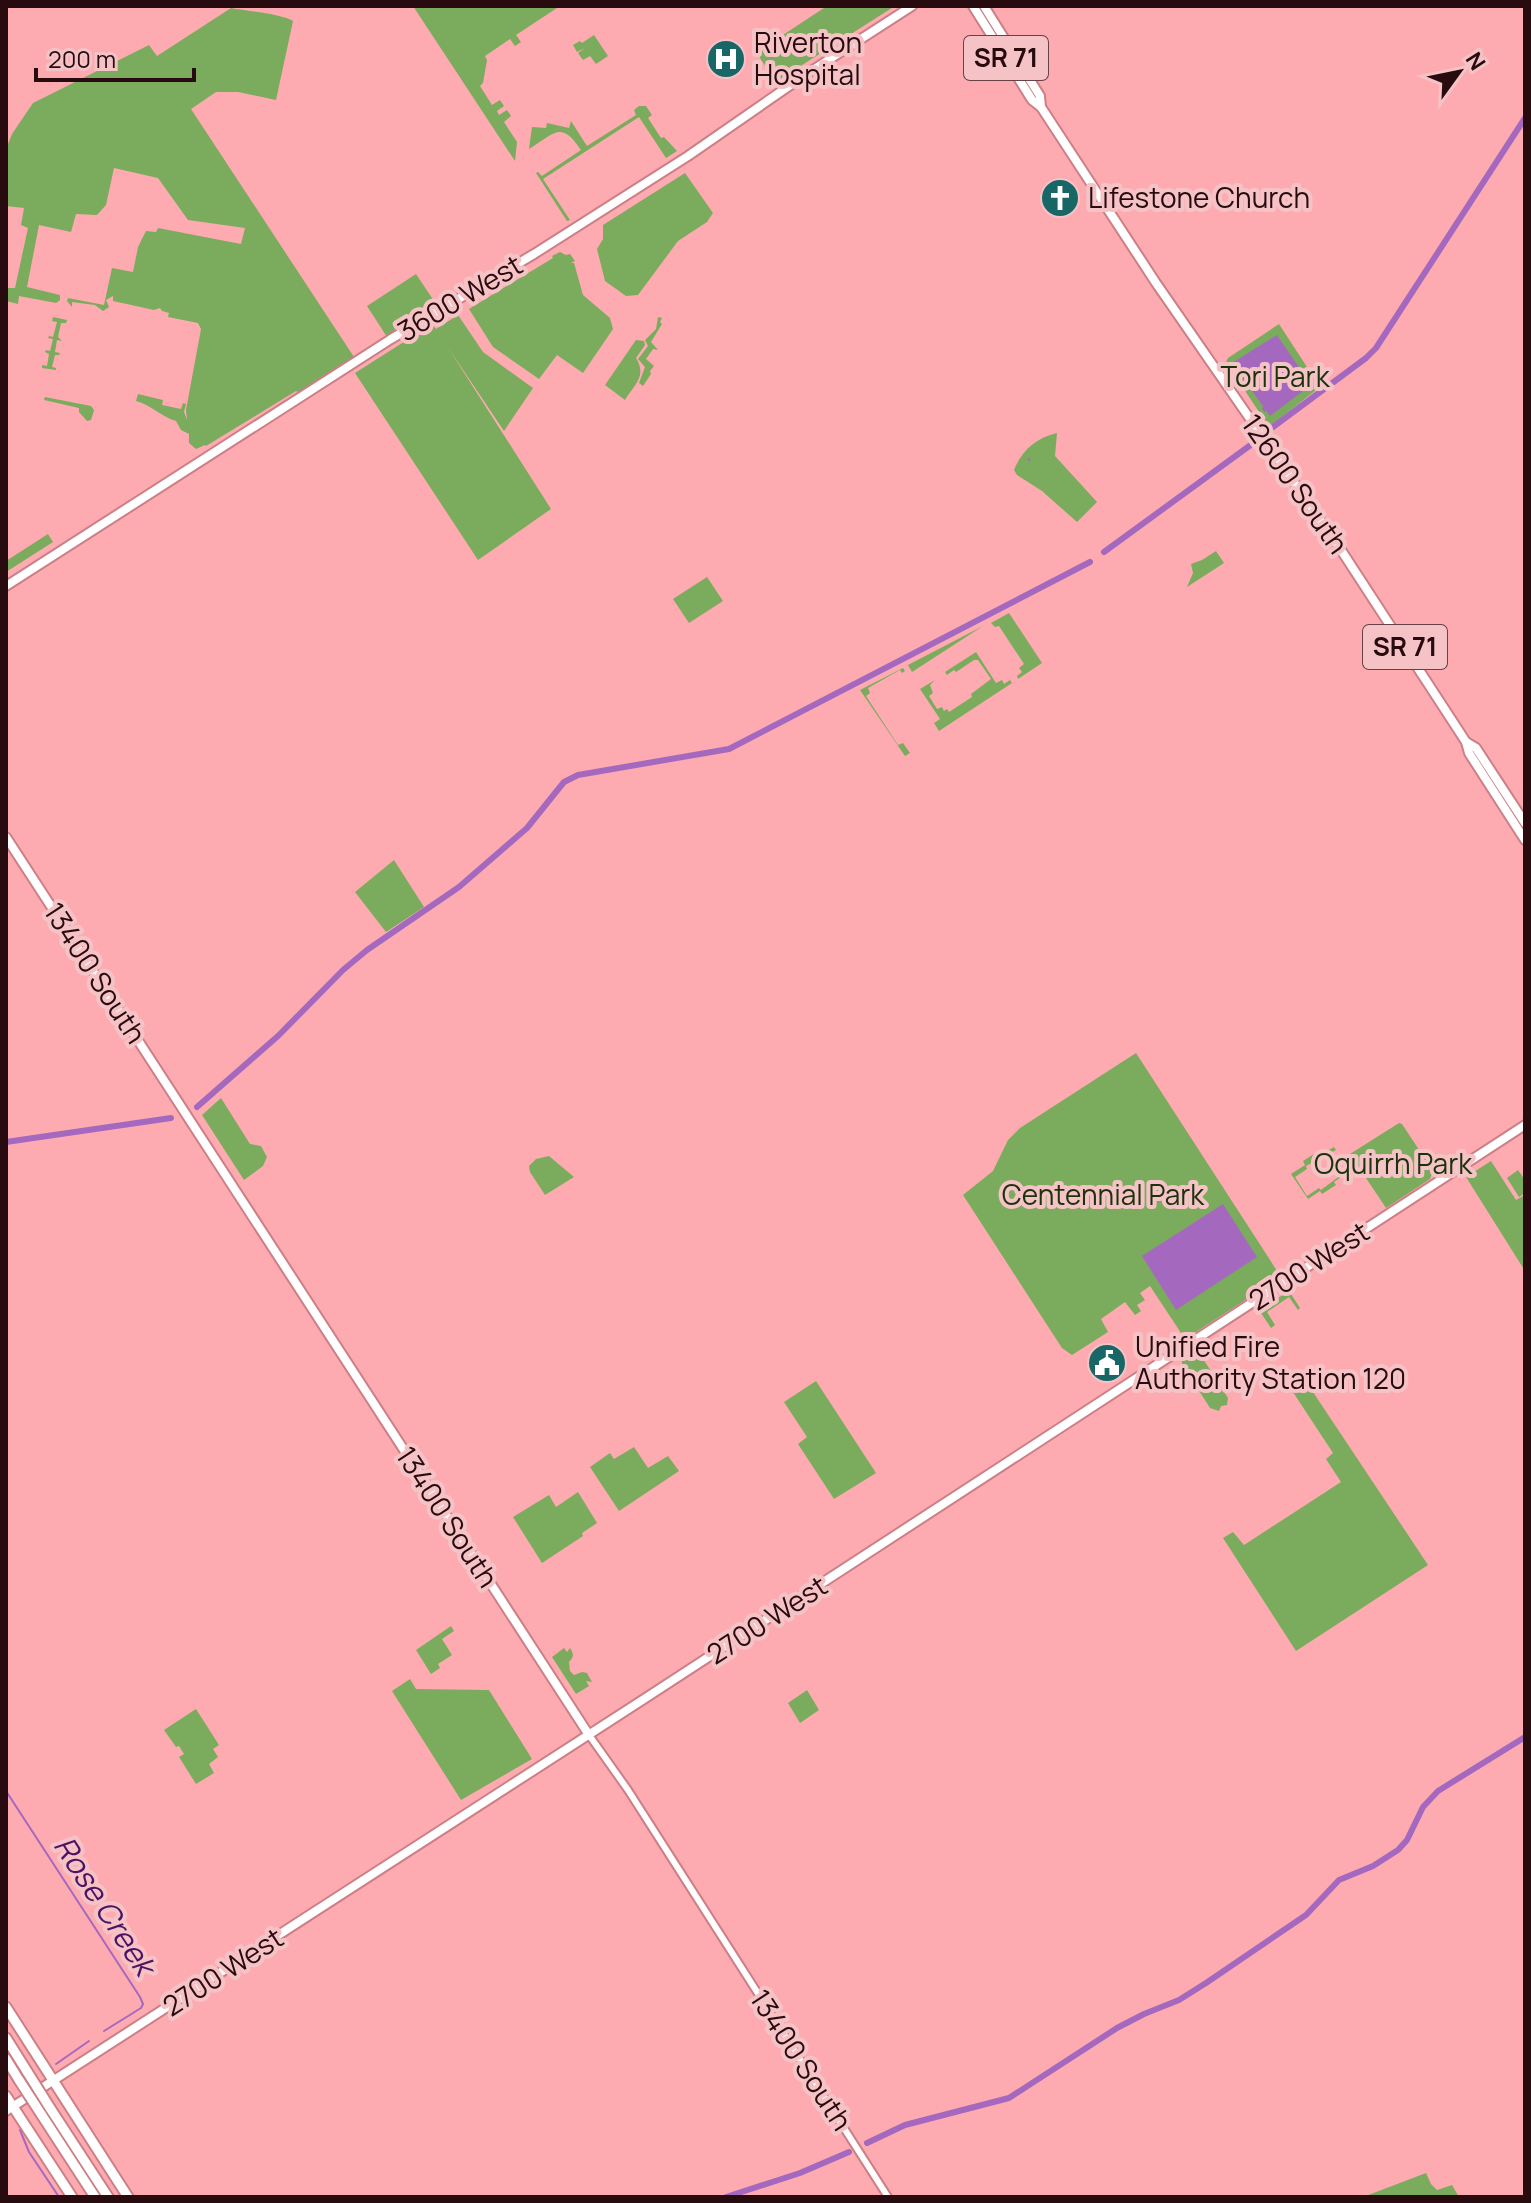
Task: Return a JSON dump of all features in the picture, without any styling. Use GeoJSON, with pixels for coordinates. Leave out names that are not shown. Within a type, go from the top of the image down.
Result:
{"type":"FeatureCollection","features":[{"type":"Feature","properties":{"kind":"highway"},"geometry":{"type":"LineString","coordinates":[[6,2007],[128,2197]]}},
{"type":"Feature","properties":{"kind":"highway"},"geometry":{"type":"LineString","coordinates":[[6,2038],[41,2114],[95,2197]]}},
{"type":"Feature","properties":{"kind":"highway"},"geometry":{"type":"LineString","coordinates":[[6,2059],[50,2108],[108,2197]]}},
{"type":"Feature","properties":{"kind":"highway"},"geometry":{"type":"LineString","coordinates":[[6,2096],[10,2109],[72,2197]]}},
{"type":"Feature","properties":{"kind":"main road","name":"3600 West"},"geometry":{"type":"LineString","coordinates":[[6,586],[391,339],[534,254],[688,156],[912,6]]}},
{"type":"Feature","properties":{"kind":"main road","name":"12600 South"},"geometry":{"type":"LineString","coordinates":[[973,6],[1032,100],[1041,107],[1156,283],[1343,553],[1466,742],[1469,753],[1525,840]]}},
{"type":"Feature","properties":{"kind":"main road","name":"12600 South"},"geometry":{"type":"LineString","coordinates":[[984,6],[1040,96],[1041,107]]}},
{"type":"Feature","properties":{"kind":"main road","name":"12600 South"},"geometry":{"type":"LineString","coordinates":[[1466,742],[1476,748],[1525,823]]}},
{"type":"Feature","properties":{"kind":"main road","name":"13400 South"},"geometry":{"type":"LineString","coordinates":[[6,837],[589,1735]]}},
{"type":"Feature","properties":{"kind":"main road","name":"2700 West"},"geometry":{"type":"LineString","coordinates":[[10,2109],[1525,1125]]}},
{"type":"Feature","properties":{"kind":"street","name":"13400 South"},"geometry":{"type":"LineString","coordinates":[[589,1735],[628,1790],[888,2197]]}},
{"type":"Feature","properties":{"kind":"green space"},"geometry":{"type":"Polygon","coordinates":[[[413,6],[560,6],[516,35],[521,42],[515,46],[510,39],[485,56],[487,60],[480,86],[492,105],[500,100],[504,106],[497,111],[499,115],[507,110],[511,116],[504,122],[517,142],[515,161],[413,6]]]}},
{"type":"Feature","properties":{"kind":"green space"},"geometry":{"type":"Polygon","coordinates":[[[827,6],[895,6],[775,81],[760,58],[760,50],[827,6]]]}},
{"type":"Feature","properties":{"kind":"green space"},"geometry":{"type":"Polygon","coordinates":[[[231,8],[293,21],[276,100],[238,92],[216,92],[191,109],[354,357],[206,446],[196,449],[189,443],[189,434],[181,430],[176,421],[136,401],[138,394],[163,400],[162,405],[181,409],[183,403],[186,404],[184,412],[187,420],[186,410],[201,329],[198,323],[168,317],[169,313],[160,308],[154,310],[113,301],[113,296],[106,300],[109,307],[103,311],[95,305],[72,302],[72,307],[67,301],[68,298],[104,305],[112,268],[133,272],[138,247],[146,231],[156,232],[158,228],[241,244],[245,228],[188,220],[158,178],[114,168],[106,205],[97,215],[76,214],[71,232],[39,225],[27,287],[60,295],[60,300],[56,303],[19,296],[18,304],[6,301],[6,288],[15,288],[28,228],[21,225],[24,208],[6,206],[6,149],[12,134],[33,103],[149,45],[157,56],[231,8]]]}},
{"type":"Feature","properties":{"kind":"green space"},"geometry":{"type":"Polygon","coordinates":[[[594,35],[608,56],[596,64],[590,56],[583,60],[578,53],[585,48],[577,52],[573,45],[594,35]]]}},
{"type":"Feature","properties":{"kind":"green space"},"geometry":{"type":"Polygon","coordinates":[[[646,106],[652,115],[648,118],[661,138],[664,137],[677,151],[666,158],[639,117],[543,179],[570,220],[567,221],[536,173],[542,176],[581,150],[563,132],[552,134],[529,149],[532,127],[546,128],[547,123],[569,128],[571,121],[587,146],[636,115],[634,110],[646,106]]]}},
{"type":"Feature","properties":{"kind":"green space"},"geometry":{"type":"Polygon","coordinates":[[[685,173],[713,213],[707,222],[678,241],[638,295],[626,296],[605,281],[597,249],[603,239],[603,225],[685,173]]]}},
{"type":"Feature","properties":{"kind":"green space"},"geometry":{"type":"Polygon","coordinates":[[[560,252],[570,254],[575,261],[571,263],[574,263],[583,295],[610,318],[613,329],[583,373],[557,355],[539,379],[493,347],[469,309],[560,252]]]}},
{"type":"Feature","properties":{"kind":"green space"},"geometry":{"type":"Polygon","coordinates":[[[416,274],[436,304],[387,337],[367,306],[416,274]]]}},
{"type":"Feature","properties":{"kind":"green space"},"geometry":{"type":"Polygon","coordinates":[[[458,315],[483,352],[533,388],[504,431],[447,346],[551,509],[478,560],[355,373],[432,324],[436,329],[458,315]]]}},
{"type":"Feature","properties":{"kind":"green space"},"geometry":{"type":"Polygon","coordinates":[[[53,317],[67,320],[61,323],[58,337],[62,341],[57,340],[55,352],[60,353],[55,355],[52,367],[56,370],[42,368],[42,365],[47,366],[49,354],[45,352],[50,351],[53,339],[48,338],[53,337],[57,322],[52,321],[53,317]]]}},
{"type":"Feature","properties":{"kind":"green space"},"geometry":{"type":"Polygon","coordinates":[[[658,317],[662,318],[662,324],[651,342],[658,350],[653,349],[646,359],[654,366],[643,386],[639,383],[645,367],[638,359],[648,346],[645,340],[656,329],[658,317]]]}},
{"type":"Feature","properties":{"kind":"green space","name":"Tori Park"},"geometry":{"type":"Polygon","coordinates":[[[1279,324],[1320,387],[1269,427],[1226,362],[1279,324]]]}},
{"type":"Feature","properties":{"kind":"green space"},"geometry":{"type":"Polygon","coordinates":[[[636,340],[644,341],[645,345],[636,358],[640,375],[625,400],[605,385],[636,340]]]}},
{"type":"Feature","properties":{"kind":"green space"},"geometry":{"type":"Polygon","coordinates":[[[45,397],[91,406],[94,410],[91,420],[87,421],[79,408],[44,400],[45,397]]]}},
{"type":"Feature","properties":{"kind":"green space"},"geometry":{"type":"Polygon","coordinates":[[[1057,433],[1055,456],[1097,502],[1077,522],[1014,470],[1031,446],[1057,433]]]}},
{"type":"Feature","properties":{"kind":"green space"},"geometry":{"type":"Polygon","coordinates":[[[48,534],[53,542],[6,572],[6,561],[48,534]]]}},
{"type":"Feature","properties":{"kind":"green space"},"geometry":{"type":"Polygon","coordinates":[[[1216,551],[1224,563],[1187,587],[1193,573],[1191,564],[1216,551]]]}},
{"type":"Feature","properties":{"kind":"green space"},"geometry":{"type":"Polygon","coordinates":[[[707,577],[723,601],[689,623],[673,599],[707,577]]]}},
{"type":"Feature","properties":{"kind":"green space"},"geometry":{"type":"Polygon","coordinates":[[[1009,613],[1042,663],[1018,679],[1022,672],[1019,668],[1024,664],[999,626],[991,623],[1009,613]]]}},
{"type":"Feature","properties":{"kind":"green space"},"geometry":{"type":"Polygon","coordinates":[[[983,626],[912,672],[908,665],[983,626]]]}},
{"type":"Feature","properties":{"kind":"green space"},"geometry":{"type":"Polygon","coordinates":[[[976,652],[996,683],[1002,680],[1004,684],[1010,680],[1012,683],[939,731],[934,723],[940,719],[920,689],[935,680],[930,685],[933,693],[929,696],[937,709],[942,707],[949,712],[972,697],[971,694],[991,679],[978,660],[956,672],[954,670],[947,675],[945,672],[976,652]]]}},
{"type":"Feature","properties":{"kind":"green space"},"geometry":{"type":"Polygon","coordinates":[[[903,668],[905,671],[902,673],[900,670],[868,688],[870,693],[866,696],[898,745],[903,743],[910,753],[905,756],[860,690],[903,668]]]}},
{"type":"Feature","properties":{"kind":"green space"},"geometry":{"type":"Polygon","coordinates":[[[394,860],[424,907],[386,932],[355,892],[394,860]]]}},
{"type":"Feature","properties":{"kind":"green space","name":"Centennial Park"},"geometry":{"type":"Polygon","coordinates":[[[1136,1053],[1281,1277],[1185,1339],[1150,1286],[1140,1293],[1145,1300],[1137,1305],[1141,1311],[1135,1315],[1125,1302],[1101,1319],[1108,1332],[1072,1355],[1062,1348],[963,1195],[993,1171],[1008,1140],[1020,1128],[1136,1053]]]}},
{"type":"Feature","properties":{"kind":"green space"},"geometry":{"type":"Polygon","coordinates":[[[221,1098],[250,1144],[261,1146],[267,1157],[263,1166],[244,1180],[202,1115],[221,1098]]]}},
{"type":"Feature","properties":{"kind":"green space","name":"Oquirrh Park"},"geometry":{"type":"Polygon","coordinates":[[[1399,1123],[1433,1171],[1430,1179],[1386,1208],[1350,1154],[1399,1123]]]}},
{"type":"Feature","properties":{"kind":"green space"},"geometry":{"type":"Polygon","coordinates":[[[1334,1147],[1336,1150],[1306,1166],[1307,1169],[1295,1177],[1307,1196],[1350,1171],[1334,1182],[1336,1185],[1308,1199],[1291,1174],[1314,1154],[1317,1157],[1334,1147]]]}},
{"type":"Feature","properties":{"kind":"green space"},"geometry":{"type":"Polygon","coordinates":[[[549,1156],[574,1177],[545,1195],[529,1166],[536,1159],[549,1156]]]}},
{"type":"Feature","properties":{"kind":"green space"},"geometry":{"type":"Polygon","coordinates":[[[1491,1161],[1516,1200],[1525,1195],[1525,1271],[1466,1177],[1491,1161]]]}},
{"type":"Feature","properties":{"kind":"green space"},"geometry":{"type":"Polygon","coordinates":[[[1518,1170],[1525,1180],[1525,1193],[1519,1197],[1507,1178],[1518,1170]]]}},
{"type":"Feature","properties":{"kind":"green space"},"geometry":{"type":"Polygon","coordinates":[[[1289,1291],[1300,1308],[1298,1310],[1289,1297],[1267,1312],[1275,1325],[1271,1328],[1259,1310],[1289,1291]]]}},
{"type":"Feature","properties":{"kind":"green space"},"geometry":{"type":"Polygon","coordinates":[[[1197,1352],[1228,1398],[1227,1405],[1221,1406],[1219,1411],[1210,1408],[1182,1364],[1197,1352]]]}},
{"type":"Feature","properties":{"kind":"green space"},"geometry":{"type":"Polygon","coordinates":[[[1303,1377],[1428,1565],[1296,1651],[1223,1538],[1233,1532],[1244,1545],[1341,1482],[1326,1459],[1333,1453],[1289,1386],[1303,1377]]]}},
{"type":"Feature","properties":{"kind":"green space"},"geometry":{"type":"Polygon","coordinates":[[[816,1381],[876,1473],[834,1499],[798,1444],[807,1437],[784,1402],[816,1381]]]}},
{"type":"Feature","properties":{"kind":"green space"},"geometry":{"type":"Polygon","coordinates":[[[634,1447],[648,1468],[668,1456],[679,1471],[619,1511],[590,1467],[610,1453],[614,1459],[634,1447]]]}},
{"type":"Feature","properties":{"kind":"green space"},"geometry":{"type":"Polygon","coordinates":[[[578,1492],[597,1523],[542,1563],[513,1517],[549,1495],[556,1507],[578,1492]]]}},
{"type":"Feature","properties":{"kind":"green space"},"geometry":{"type":"Polygon","coordinates":[[[451,1626],[454,1631],[442,1639],[452,1655],[438,1664],[440,1668],[431,1674],[416,1650],[451,1626]]]}},
{"type":"Feature","properties":{"kind":"green space"},"geometry":{"type":"Polygon","coordinates":[[[564,1648],[567,1652],[570,1648],[573,1654],[569,1662],[570,1671],[574,1675],[587,1673],[592,1682],[586,1681],[589,1686],[576,1694],[552,1657],[564,1648]]]}},
{"type":"Feature","properties":{"kind":"green space"},"geometry":{"type":"Polygon","coordinates":[[[410,1679],[416,1689],[489,1690],[532,1759],[461,1800],[392,1691],[410,1679]]]}},
{"type":"Feature","properties":{"kind":"green space"},"geometry":{"type":"Polygon","coordinates":[[[807,1690],[819,1710],[800,1723],[788,1703],[807,1690]]]}},
{"type":"Feature","properties":{"kind":"green space"},"geometry":{"type":"Polygon","coordinates":[[[196,1709],[219,1745],[213,1749],[218,1757],[209,1764],[214,1773],[196,1784],[179,1757],[184,1754],[164,1730],[196,1709]]]}},
{"type":"Feature","properties":{"kind":"green space"},"geometry":{"type":"Polygon","coordinates":[[[1426,2173],[1437,2190],[1452,2185],[1459,2197],[1363,2197],[1426,2173]]]}},
{"type":"Feature","properties":{"kind":"shaded area","name":"Tori Park"},"geometry":{"type":"Polygon","coordinates":[[[1277,335],[1311,385],[1270,416],[1232,363],[1277,335]]]}},
{"type":"Feature","properties":{"kind":"shaded area"},"geometry":{"type":"Polygon","coordinates":[[[1223,1204],[1257,1257],[1176,1310],[1142,1256],[1223,1204]]]}},
{"type":"Feature","properties":{"kind":"waterway"},"geometry":{"type":"LineString","coordinates":[[1273,427],[1376,348],[1525,118]]}},
{"type":"Feature","properties":{"kind":"waterway"},"geometry":{"type":"LineString","coordinates":[[1104,552],[1252,444]]}},
{"type":"Feature","properties":{"kind":"waterway"},"geometry":{"type":"LineString","coordinates":[[197,1107],[278,1036],[343,970],[459,887],[527,828],[564,782],[578,775],[729,749],[1090,562]]}},
{"type":"Feature","properties":{"kind":"waterway"},"geometry":{"type":"LineString","coordinates":[[6,1142],[171,1118]]}},
{"type":"Feature","properties":{"kind":"waterway"},"geometry":{"type":"LineString","coordinates":[[867,2143],[905,2125],[1009,2098],[1117,2028],[1179,2000],[1306,1915],[1339,1880],[1373,1866],[1398,1850],[1407,1840],[1423,1807],[1438,1791],[1525,1737]]}},
{"type":"Feature","properties":{"kind":"waterway","name":"Rose Creek"},"geometry":{"type":"LineString","coordinates":[[6,1791],[143,2004],[104,2031]]}},
{"type":"Feature","properties":{"kind":"waterway","name":"Rose Creek"},"geometry":{"type":"LineString","coordinates":[[56,2064],[89,2041]]}},
{"type":"Feature","properties":{"kind":"waterway","name":"Rose Creek"},"geometry":{"type":"LineString","coordinates":[[20,2130],[29,2152],[59,2197]]}},
{"type":"Feature","properties":{"kind":"waterway"},"geometry":{"type":"LineString","coordinates":[[726,2197],[800,2173],[849,2152]]}},
{"type":"Feature","properties":{"kind":"place","name":"Riverton Hospital"},"geometry":{"type":"Point","coordinates":[726,59]}},
{"type":"Feature","properties":{"kind":"place","name":"Lifestone Church"},"geometry":{"type":"Point","coordinates":[1060,198]}},
{"type":"Feature","properties":{"kind":"place","name":"Unified Fire Authority Station 120"},"geometry":{"type":"Point","coordinates":[1107,1363]}}]}
